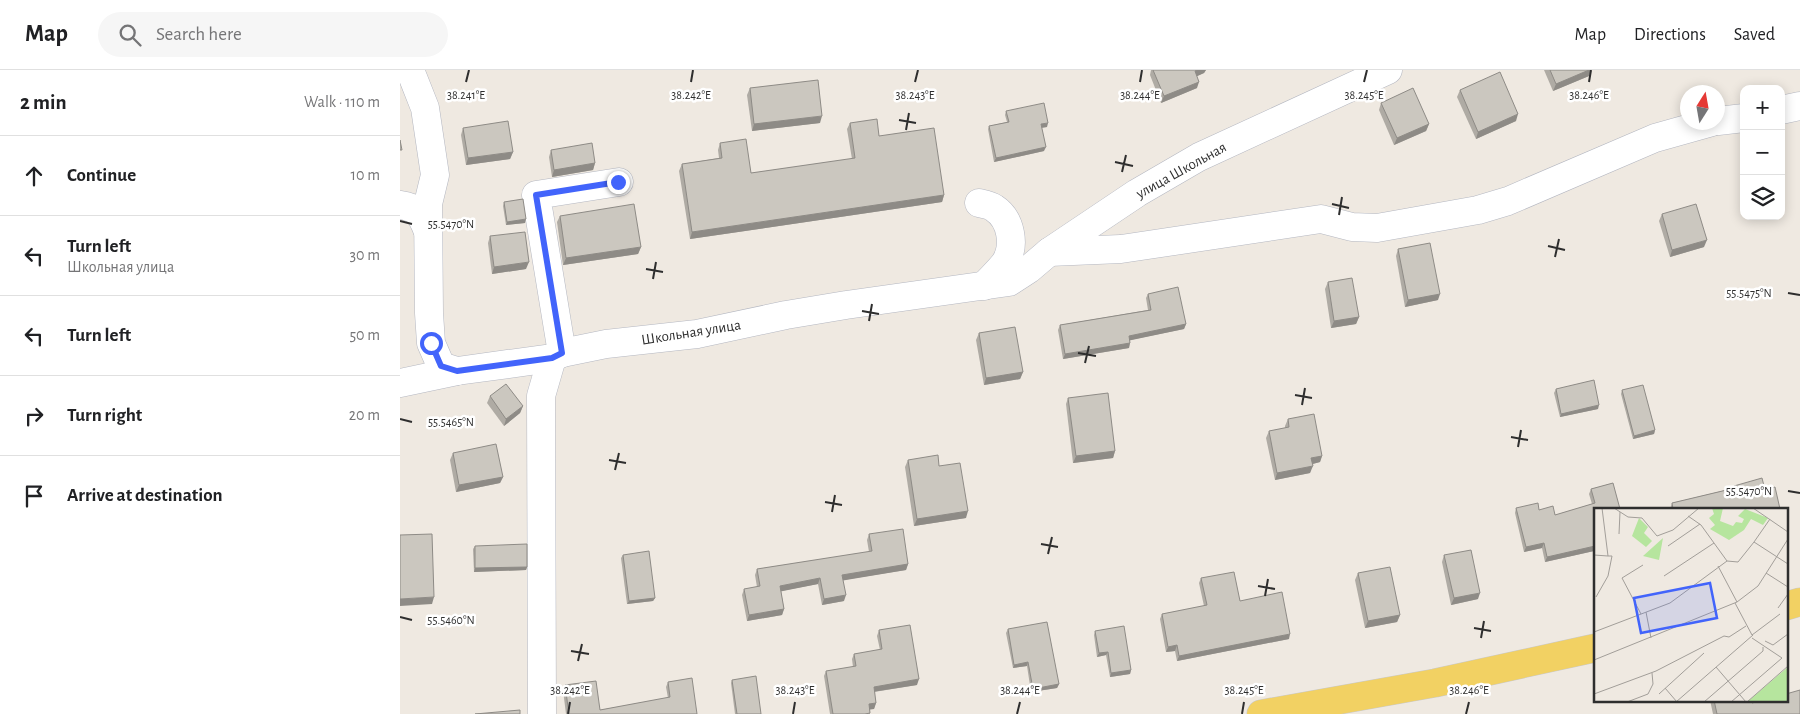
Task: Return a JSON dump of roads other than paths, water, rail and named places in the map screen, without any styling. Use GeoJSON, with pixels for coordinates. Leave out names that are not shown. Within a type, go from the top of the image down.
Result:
{"type":"FeatureCollection","features":[{"type":"Feature","properties":{"kind":"main road"},"geometry":{"type":"LineString","coordinates":[[1261,714],[1435,683],[1594,648]]}},
{"type":"Feature","properties":{"kind":"street"},"geometry":{"type":"LineString","coordinates":[[410,70],[424,108],[435,175],[428,204],[427,229],[430,259],[429,313],[431,343],[441,366],[457,371]]}},
{"type":"Feature","properties":{"kind":"street","name":"улица Школьная"},"geometry":{"type":"LineString","coordinates":[[984,286],[1009,282],[1029,269],[1049,252],[1137,193],[1199,157],[1388,70]]}},
{"type":"Feature","properties":{"kind":"street"},"geometry":{"type":"LineString","coordinates":[[1785,109],[1800,106]]}},
{"type":"Feature","properties":{"kind":"street"},"geometry":{"type":"LineString","coordinates":[[1725,120],[1740,118]]}},
{"type":"Feature","properties":{"kind":"street"},"geometry":{"type":"LineString","coordinates":[[1049,252],[1120,249],[1321,219],[1352,227],[1377,228],[1478,210],[1508,201],[1655,138],[1684,130]]}},
{"type":"Feature","properties":{"kind":"street"},"geometry":{"type":"LineString","coordinates":[[542,714],[541,396],[557,356],[536,195],[618,182]]}},
{"type":"Feature","properties":{"kind":"street"},"geometry":{"type":"LineString","coordinates":[[979,203],[992,207],[1002,215],[1008,225],[1012,244],[1005,262],[984,286]]}},
{"type":"Feature","properties":{"kind":"street"},"geometry":{"type":"LineString","coordinates":[[400,205],[418,210],[427,229]]}},
{"type":"Feature","properties":{"kind":"street","name":"Школьная улица"},"geometry":{"type":"LineString","coordinates":[[400,383],[457,371],[557,356],[606,344],[697,334],[786,315],[855,303],[984,286]]}}]}
